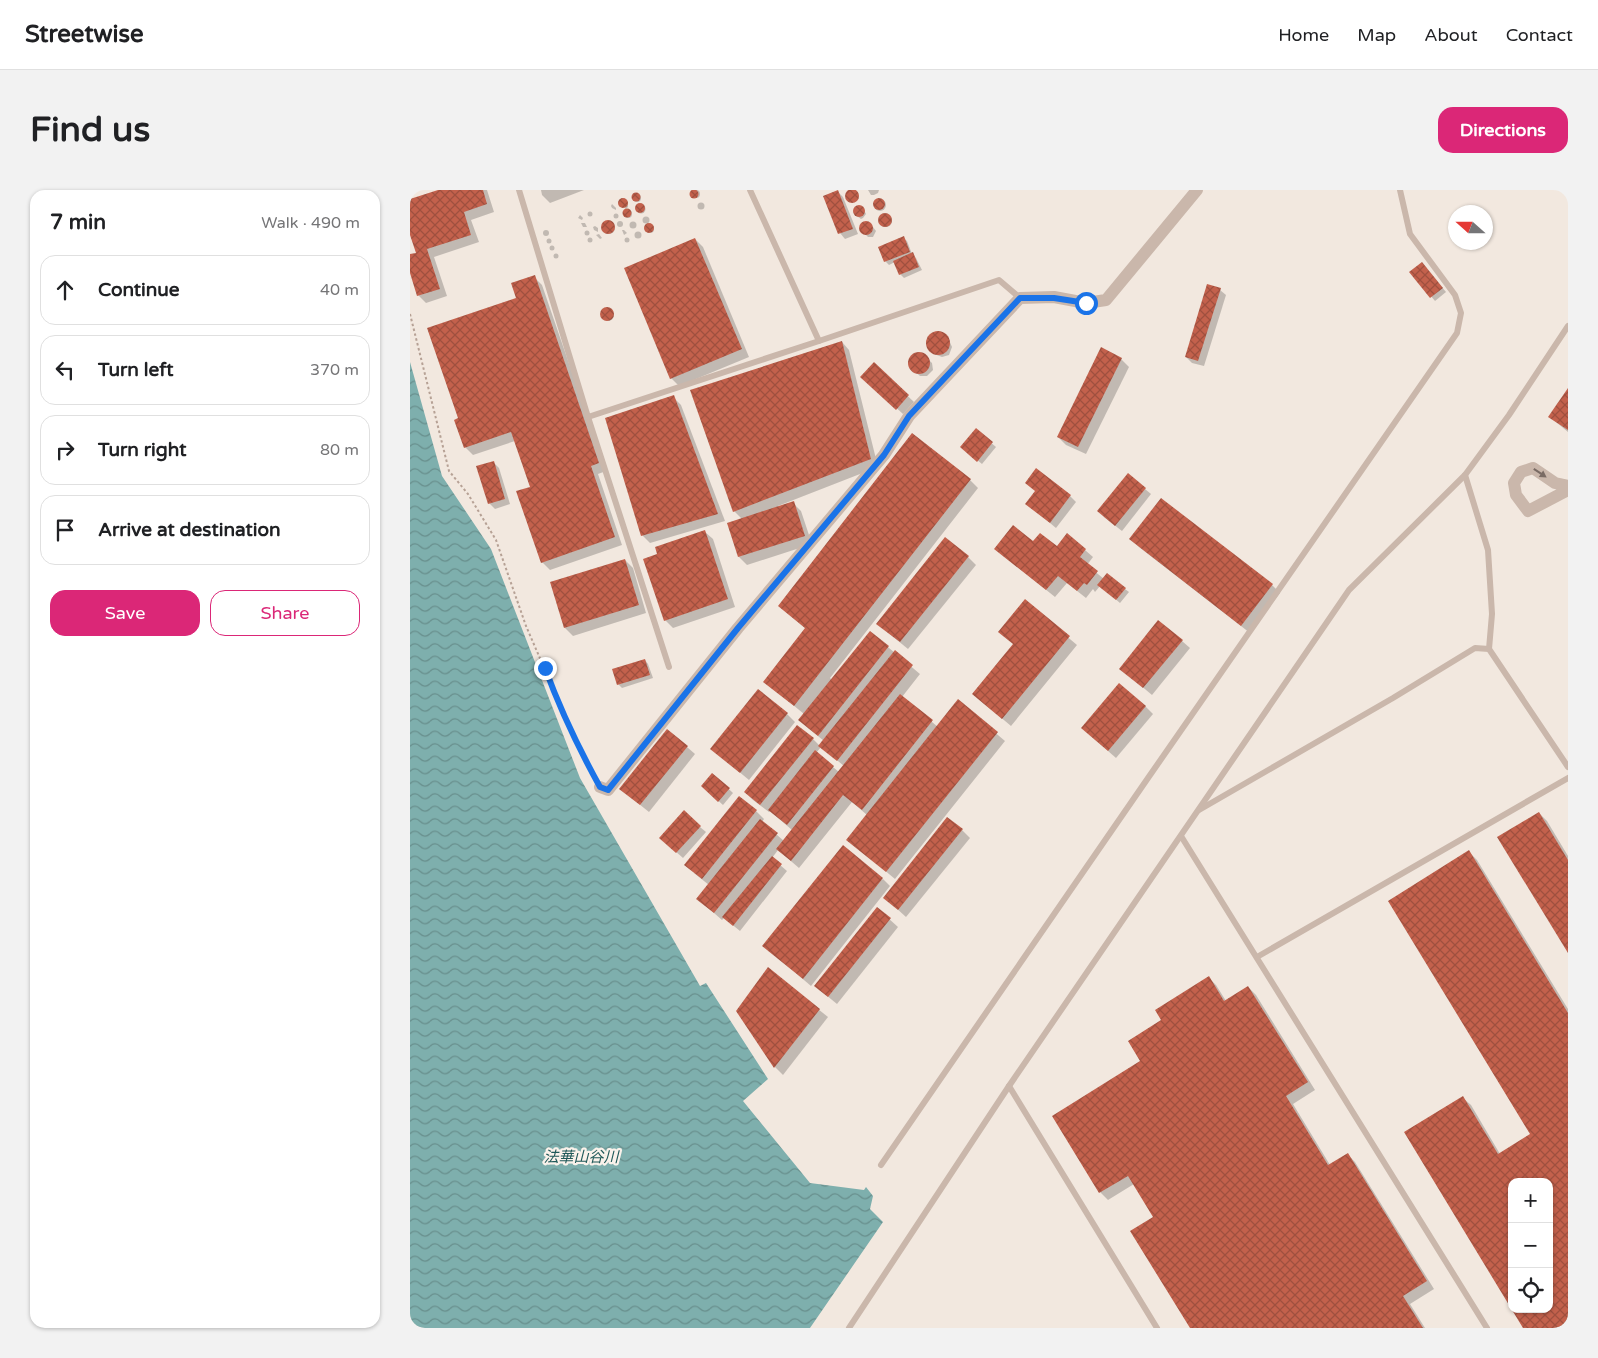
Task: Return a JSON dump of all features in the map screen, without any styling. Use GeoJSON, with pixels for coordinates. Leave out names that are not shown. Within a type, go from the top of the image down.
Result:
{"type":"FeatureCollection","features":[{"type":"Feature","properties":{"kind":"street"},"geometry":{"type":"LineString","coordinates":[[600,787],[608,790],[738,628],[884,455],[909,416],[1020,298],[1054,298],[1086,303],[1106,300],[1197,190]]}},
{"type":"Feature","properties":{"kind":"street"},"geometry":{"type":"LineString","coordinates":[[1568,486],[1555,483],[1533,468],[1521,472],[1514,483],[1516,495],[1528,511],[1568,490]]}},
{"type":"Feature","properties":{"kind":"lane"},"geometry":{"type":"LineString","coordinates":[[519,190],[588,417],[669,667]]}},
{"type":"Feature","properties":{"kind":"lane"},"geometry":{"type":"LineString","coordinates":[[750,190],[819,341]]}},
{"type":"Feature","properties":{"kind":"lane"},"geometry":{"type":"LineString","coordinates":[[881,1165],[1457,333],[1462,314],[1455,295],[1410,234],[1400,190]]}},
{"type":"Feature","properties":{"kind":"lane"},"geometry":{"type":"LineString","coordinates":[[588,417],[999,280],[1020,298]]}},
{"type":"Feature","properties":{"kind":"lane"},"geometry":{"type":"LineString","coordinates":[[849,1328],[1009,1086],[1349,590],[1465,475],[1509,415],[1568,326]]}},
{"type":"Feature","properties":{"kind":"lane"},"geometry":{"type":"LineString","coordinates":[[1465,475],[1488,550],[1492,614],[1489,649],[1568,767]]}},
{"type":"Feature","properties":{"kind":"lane"},"geometry":{"type":"LineString","coordinates":[[1198,810],[1394,698],[1475,648],[1489,649]]}},
{"type":"Feature","properties":{"kind":"lane"},"geometry":{"type":"LineString","coordinates":[[1257,957],[1568,778]]}},
{"type":"Feature","properties":{"kind":"lane"},"geometry":{"type":"LineString","coordinates":[[1181,836],[1487,1328]]}},
{"type":"Feature","properties":{"kind":"lane"},"geometry":{"type":"LineString","coordinates":[[1009,1086],[1157,1328]]}},
{"type":"Feature","properties":{"kind":"path"},"geometry":{"type":"LineString","coordinates":[[410,314],[449,471],[468,494],[496,540],[526,626],[571,730],[600,787]]}},
{"type":"Feature","properties":{"kind":"water","name":"法華山谷川"},"geometry":{"type":"Polygon","coordinates":[[[410,362],[442,476],[491,549],[580,778],[700,986],[706,983],[768,1079],[743,1101],[810,1183],[864,1190],[866,1187],[873,1196],[870,1209],[883,1222],[810,1328],[410,1328],[410,362]]]}},
{"type":"Feature","properties":{"kind":"building"},"geometry":{"type":"Polygon","coordinates":[[[852,189],[857,191],[859,196],[857,201],[852,203],[847,201],[845,196],[847,191],[852,189]]]}},
{"type":"Feature","properties":{"kind":"building"},"geometry":{"type":"Polygon","coordinates":[[[438,190],[483,190],[487,204],[464,212],[471,235],[427,249],[440,289],[417,296],[410,273],[410,254],[416,253],[410,235],[410,199],[438,190]]]}},
{"type":"Feature","properties":{"kind":"building"},"geometry":{"type":"Polygon","coordinates":[[[694,190],[698,194],[694,198],[690,194],[694,190]]]}},
{"type":"Feature","properties":{"kind":"building"},"geometry":{"type":"Polygon","coordinates":[[[838,190],[853,229],[838,234],[823,196],[838,190]]]}},
{"type":"Feature","properties":{"kind":"building"},"geometry":{"type":"Polygon","coordinates":[[[636,192],[641,197],[636,202],[631,197],[636,192]]]}},
{"type":"Feature","properties":{"kind":"building"},"geometry":{"type":"Polygon","coordinates":[[[623,198],[628,203],[623,208],[618,203],[623,198]]]}},
{"type":"Feature","properties":{"kind":"building"},"geometry":{"type":"Polygon","coordinates":[[[881,198],[884,199],[884,209],[877,210],[874,209],[873,202],[874,199],[881,198]]]}},
{"type":"Feature","properties":{"kind":"building"},"geometry":{"type":"Polygon","coordinates":[[[640,203],[645,208],[640,213],[635,208],[640,203]]]}},
{"type":"Feature","properties":{"kind":"building"},"geometry":{"type":"Polygon","coordinates":[[[857,205],[861,205],[865,211],[861,217],[857,217],[853,213],[853,209],[857,205]]]}},
{"type":"Feature","properties":{"kind":"building"},"geometry":{"type":"Polygon","coordinates":[[[627,208],[632,213],[627,218],[622,213],[627,208]]]}},
{"type":"Feature","properties":{"kind":"building"},"geometry":{"type":"Polygon","coordinates":[[[885,213],[890,215],[892,220],[890,225],[885,227],[880,225],[878,220],[880,215],[885,213]]]}},
{"type":"Feature","properties":{"kind":"building"},"geometry":{"type":"Polygon","coordinates":[[[608,220],[613,222],[615,227],[613,232],[608,234],[603,232],[601,227],[603,222],[608,220]]]}},
{"type":"Feature","properties":{"kind":"building"},"geometry":{"type":"Polygon","coordinates":[[[863,221],[869,221],[873,228],[869,235],[863,235],[859,231],[859,225],[863,221]]]}},
{"type":"Feature","properties":{"kind":"building"},"geometry":{"type":"Polygon","coordinates":[[[649,223],[654,228],[649,233],[644,228],[649,223]]]}},
{"type":"Feature","properties":{"kind":"building"},"geometry":{"type":"Polygon","coordinates":[[[904,236],[910,252],[884,262],[878,247],[904,236]]]}},
{"type":"Feature","properties":{"kind":"building"},"geometry":{"type":"Polygon","coordinates":[[[695,238],[742,349],[670,379],[624,268],[695,238]]]}},
{"type":"Feature","properties":{"kind":"building"},"geometry":{"type":"Polygon","coordinates":[[[913,252],[919,267],[899,275],[893,261],[913,252]]]}},
{"type":"Feature","properties":{"kind":"building"},"geometry":{"type":"Polygon","coordinates":[[[1422,262],[1443,288],[1430,298],[1409,272],[1422,262]]]}},
{"type":"Feature","properties":{"kind":"building"},"geometry":{"type":"Polygon","coordinates":[[[535,275],[599,463],[591,466],[615,537],[541,563],[516,491],[530,487],[511,432],[464,448],[454,420],[458,418],[427,328],[516,298],[511,283],[535,275]]]}},
{"type":"Feature","properties":{"kind":"building"},"geometry":{"type":"Polygon","coordinates":[[[1207,284],[1221,288],[1198,361],[1185,357],[1207,284]]]}},
{"type":"Feature","properties":{"kind":"building"},"geometry":{"type":"Polygon","coordinates":[[[607,307],[612,309],[614,314],[612,319],[607,321],[602,319],[600,314],[602,309],[607,307]]]}},
{"type":"Feature","properties":{"kind":"building"},"geometry":{"type":"Polygon","coordinates":[[[938,331],[946,335],[950,343],[946,351],[938,355],[930,351],[926,343],[930,335],[938,331]]]}},
{"type":"Feature","properties":{"kind":"building"},"geometry":{"type":"Polygon","coordinates":[[[842,341],[871,459],[733,512],[690,390],[842,341]]]}},
{"type":"Feature","properties":{"kind":"building"},"geometry":{"type":"Polygon","coordinates":[[[1101,347],[1122,358],[1078,447],[1057,437],[1101,347]]]}},
{"type":"Feature","properties":{"kind":"building"},"geometry":{"type":"Polygon","coordinates":[[[919,352],[927,355],[930,363],[927,371],[919,374],[911,371],[908,363],[911,355],[919,352]]]}},
{"type":"Feature","properties":{"kind":"building"},"geometry":{"type":"Polygon","coordinates":[[[874,362],[909,395],[896,410],[860,377],[874,362]]]}},
{"type":"Feature","properties":{"kind":"building"},"geometry":{"type":"Polygon","coordinates":[[[1568,388],[1568,430],[1548,417],[1568,388]]]}},
{"type":"Feature","properties":{"kind":"building"},"geometry":{"type":"Polygon","coordinates":[[[674,395],[718,514],[641,536],[605,418],[674,395]]]}},
{"type":"Feature","properties":{"kind":"building"},"geometry":{"type":"Polygon","coordinates":[[[976,428],[993,442],[977,462],[960,447],[976,428]]]}},
{"type":"Feature","properties":{"kind":"building"},"geometry":{"type":"Polygon","coordinates":[[[912,433],[971,479],[794,706],[763,682],[805,628],[778,606],[912,433]]]}},
{"type":"Feature","properties":{"kind":"building"},"geometry":{"type":"Polygon","coordinates":[[[494,461],[505,499],[488,504],[476,466],[494,461]]]}},
{"type":"Feature","properties":{"kind":"building"},"geometry":{"type":"Polygon","coordinates":[[[1036,468],[1071,495],[1050,523],[1025,504],[1035,491],[1025,483],[1036,468]]]}},
{"type":"Feature","properties":{"kind":"building"},"geometry":{"type":"Polygon","coordinates":[[[1128,473],[1146,488],[1115,526],[1097,511],[1128,473]]]}},
{"type":"Feature","properties":{"kind":"building"},"geometry":{"type":"Polygon","coordinates":[[[1161,498],[1273,584],[1241,626],[1129,539],[1161,498]]]}},
{"type":"Feature","properties":{"kind":"building"},"geometry":{"type":"Polygon","coordinates":[[[794,501],[805,536],[738,557],[727,523],[794,501]]]}},
{"type":"Feature","properties":{"kind":"building"},"geometry":{"type":"Polygon","coordinates":[[[1013,525],[1033,541],[1040,533],[1057,546],[1067,533],[1086,549],[1080,557],[1098,571],[1087,585],[1084,583],[1077,591],[1058,576],[1046,590],[994,549],[1013,525]]]}},
{"type":"Feature","properties":{"kind":"building"},"geometry":{"type":"Polygon","coordinates":[[[705,530],[728,599],[664,621],[643,559],[657,554],[655,547],[705,530]]]}},
{"type":"Feature","properties":{"kind":"building"},"geometry":{"type":"Polygon","coordinates":[[[945,537],[969,556],[900,642],[876,624],[945,537]]]}},
{"type":"Feature","properties":{"kind":"building"},"geometry":{"type":"Polygon","coordinates":[[[625,559],[639,605],[564,628],[550,582],[625,559]]]}},
{"type":"Feature","properties":{"kind":"building"},"geometry":{"type":"Polygon","coordinates":[[[1107,573],[1126,588],[1116,600],[1097,585],[1107,573]]]}},
{"type":"Feature","properties":{"kind":"building"},"geometry":{"type":"Polygon","coordinates":[[[1025,599],[1070,636],[1002,719],[972,694],[1013,644],[998,632],[1025,599]]]}},
{"type":"Feature","properties":{"kind":"building"},"geometry":{"type":"Polygon","coordinates":[[[1158,620],[1183,640],[1143,688],[1119,669],[1158,620]]]}},
{"type":"Feature","properties":{"kind":"building"},"geometry":{"type":"Polygon","coordinates":[[[870,631],[889,646],[818,736],[798,720],[870,631]]]}},
{"type":"Feature","properties":{"kind":"building"},"geometry":{"type":"Polygon","coordinates":[[[895,650],[913,665],[837,761],[818,746],[895,650]]]}},
{"type":"Feature","properties":{"kind":"building"},"geometry":{"type":"Polygon","coordinates":[[[645,659],[650,675],[617,685],[612,669],[645,659]]]}},
{"type":"Feature","properties":{"kind":"building"},"geometry":{"type":"Polygon","coordinates":[[[1119,683],[1146,706],[1108,751],[1081,728],[1119,683]]]}},
{"type":"Feature","properties":{"kind":"building"},"geometry":{"type":"Polygon","coordinates":[[[758,689],[788,713],[740,773],[710,749],[758,689]]]}},
{"type":"Feature","properties":{"kind":"building"},"geometry":{"type":"Polygon","coordinates":[[[900,694],[933,720],[862,810],[843,795],[791,861],[776,849],[900,694]]]}},
{"type":"Feature","properties":{"kind":"building"},"geometry":{"type":"Polygon","coordinates":[[[958,699],[998,732],[886,872],[846,840],[958,699]]]}},
{"type":"Feature","properties":{"kind":"building"},"geometry":{"type":"Polygon","coordinates":[[[797,725],[814,738],[760,805],[744,792],[797,725]]]}},
{"type":"Feature","properties":{"kind":"building"},"geometry":{"type":"Polygon","coordinates":[[[667,729],[688,746],[640,805],[619,789],[667,729]]]}},
{"type":"Feature","properties":{"kind":"building"},"geometry":{"type":"Polygon","coordinates":[[[815,750],[834,766],[787,825],[768,810],[815,750]]]}},
{"type":"Feature","properties":{"kind":"building"},"geometry":{"type":"Polygon","coordinates":[[[712,773],[730,788],[718,802],[701,786],[712,773]]]}},
{"type":"Feature","properties":{"kind":"building"},"geometry":{"type":"Polygon","coordinates":[[[739,796],[757,810],[702,879],[684,865],[739,796]]]}},
{"type":"Feature","properties":{"kind":"building"},"geometry":{"type":"Polygon","coordinates":[[[684,810],[701,826],[676,853],[659,838],[684,810]]]}},
{"type":"Feature","properties":{"kind":"building"},"geometry":{"type":"Polygon","coordinates":[[[1539,812],[1568,860],[1568,953],[1497,837],[1539,812]]]}},
{"type":"Feature","properties":{"kind":"building"},"geometry":{"type":"Polygon","coordinates":[[[947,817],[963,829],[898,910],[883,898],[947,817]]]}},
{"type":"Feature","properties":{"kind":"building"},"geometry":{"type":"Polygon","coordinates":[[[760,819],[778,833],[714,913],[696,899],[760,819]]]}},
{"type":"Feature","properties":{"kind":"building"},"geometry":{"type":"Polygon","coordinates":[[[843,845],[883,878],[803,979],[762,946],[843,845]]]}},
{"type":"Feature","properties":{"kind":"building"},"geometry":{"type":"Polygon","coordinates":[[[1469,850],[1568,1013],[1568,1328],[1523,1328],[1514,1313],[1553,1313],[1553,1178],[1508,1178],[1508,1303],[1404,1132],[1463,1096],[1498,1154],[1530,1134],[1388,901],[1469,850]]]}},
{"type":"Feature","properties":{"kind":"building"},"geometry":{"type":"Polygon","coordinates":[[[772,856],[782,864],[733,926],[722,917],[772,856]]]}},
{"type":"Feature","properties":{"kind":"building"},"geometry":{"type":"Polygon","coordinates":[[[877,907],[891,918],[828,997],[814,986],[877,907]]]}},
{"type":"Feature","properties":{"kind":"building"},"geometry":{"type":"Polygon","coordinates":[[[768,967],[820,1009],[774,1068],[736,1011],[768,967]]]}},
{"type":"Feature","properties":{"kind":"building"},"geometry":{"type":"Polygon","coordinates":[[[1209,976],[1224,1001],[1248,986],[1308,1082],[1286,1096],[1328,1165],[1348,1153],[1427,1281],[1403,1296],[1423,1328],[1190,1328],[1130,1231],[1153,1217],[1128,1176],[1099,1193],[1052,1116],[1140,1061],[1128,1041],[1161,1020],[1155,1010],[1209,976]]]}},
{"type":"Feature","properties":{"kind":"route"},"geometry":{"type":"LineString","coordinates":[[545,668],[586,762],[600,787],[608,790],[738,628],[884,455],[909,416],[1020,298],[1054,298],[1086,303]]}}]}
